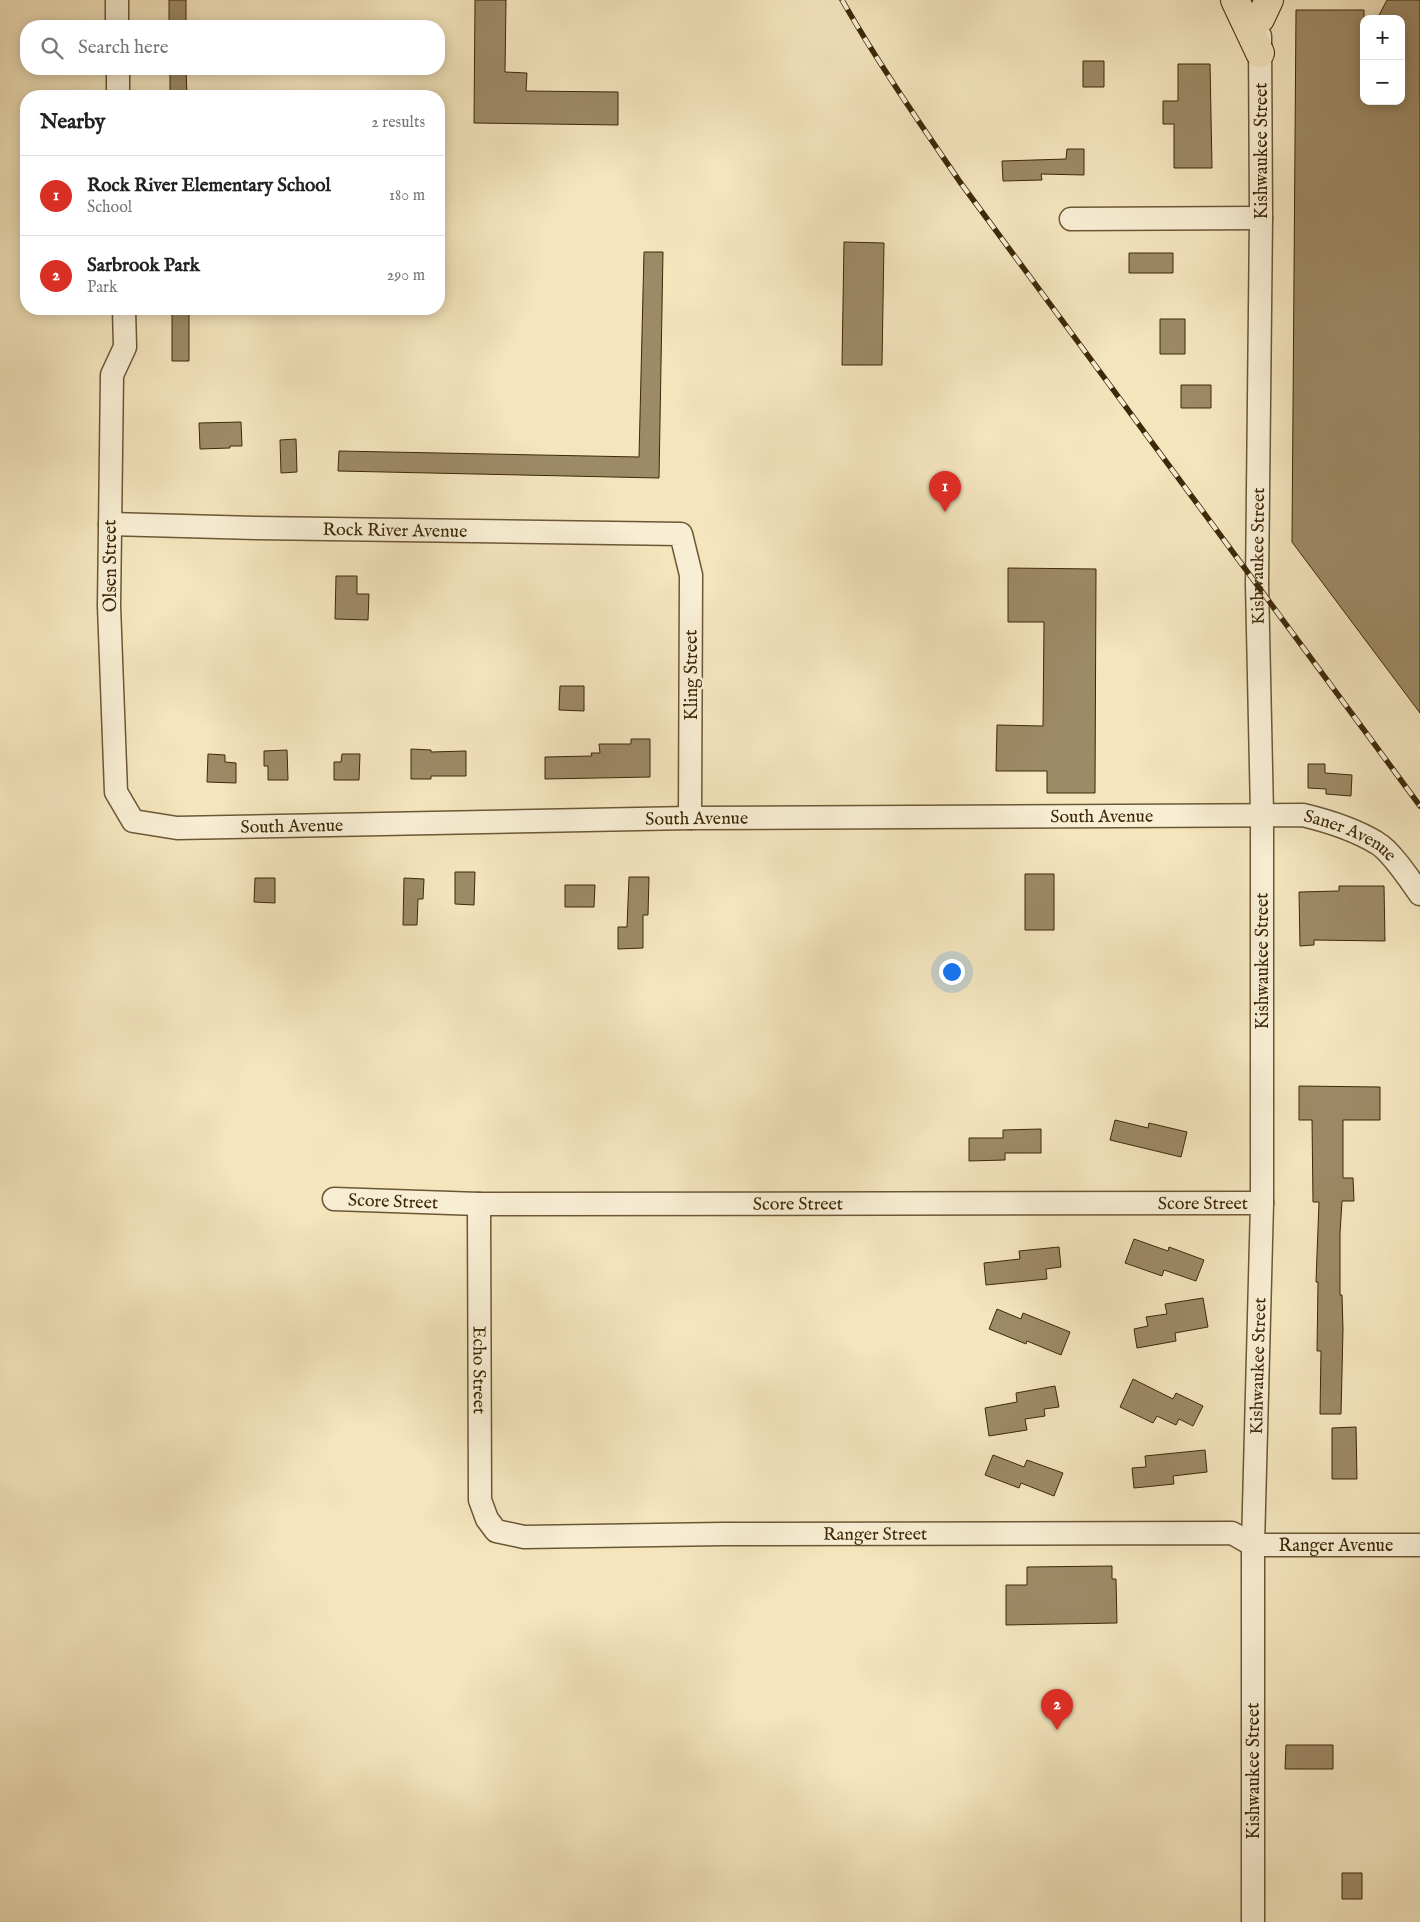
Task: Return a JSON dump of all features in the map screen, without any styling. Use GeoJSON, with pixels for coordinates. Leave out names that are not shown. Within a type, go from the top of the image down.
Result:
{"type":"FeatureCollection","features":[{"type":"Feature","properties":{"kind":"main road"},"geometry":{"type":"LineString","coordinates":[[1235,0],[1260,52]]}},
{"type":"Feature","properties":{"kind":"street"},"geometry":{"type":"LineString","coordinates":[[117,0],[117,20]]}},
{"type":"Feature","properties":{"kind":"street","name":"Kishwaukee Street"},"geometry":{"type":"LineString","coordinates":[[1253,1922],[1253,1545],[1262,1203],[1262,814],[1257,584],[1261,218],[1260,52],[1263,6]]}},
{"type":"Feature","properties":{"kind":"street"},"geometry":{"type":"LineString","coordinates":[[118,75],[118,90]]}},
{"type":"Feature","properties":{"kind":"street"},"geometry":{"type":"LineString","coordinates":[[1071,219],[1261,218]]}},
{"type":"Feature","properties":{"kind":"street","name":"Olsen Street"},"geometry":{"type":"LineString","coordinates":[[124,315],[125,347],[112,375],[110,606],[116,792],[133,821]]}},
{"type":"Feature","properties":{"kind":"street","name":"Rock River Avenue"},"geometry":{"type":"LineString","coordinates":[[110,524],[681,534]]}},
{"type":"Feature","properties":{"kind":"street","name":"Kling Street"},"geometry":{"type":"LineString","coordinates":[[681,534],[692,575],[690,818]]}},
{"type":"Feature","properties":{"kind":"street","name":"South Avenue"},"geometry":{"type":"LineString","coordinates":[[133,821],[177,828],[690,818],[1262,814]]}},
{"type":"Feature","properties":{"kind":"street","name":"Saner Avenue"},"geometry":{"type":"LineString","coordinates":[[1262,814],[1303,815],[1334,823],[1378,843],[1420,894]]}},
{"type":"Feature","properties":{"kind":"street","name":"Score Street"},"geometry":{"type":"LineString","coordinates":[[334,1199],[479,1204],[1262,1203]]}},
{"type":"Feature","properties":{"kind":"street","name":"Echo Street"},"geometry":{"type":"LineString","coordinates":[[479,1204],[480,1500],[487,1519],[496,1531]]}},
{"type":"Feature","properties":{"kind":"street","name":"Ranger Street"},"geometry":{"type":"LineString","coordinates":[[496,1531],[524,1537],[751,1534],[1232,1533],[1253,1545]]}},
{"type":"Feature","properties":{"kind":"street","name":"Ranger Avenue"},"geometry":{"type":"LineString","coordinates":[[1253,1545],[1420,1545]]}},
{"type":"Feature","properties":{"kind":"building"},"geometry":{"type":"Polygon","coordinates":[[[169,0],[186,0],[186,20],[169,20],[169,0]]]}},
{"type":"Feature","properties":{"kind":"building"},"geometry":{"type":"Polygon","coordinates":[[[475,0],[506,0],[505,72],[527,73],[526,91],[618,92],[618,125],[474,123],[475,0]]]}},
{"type":"Feature","properties":{"kind":"building"},"geometry":{"type":"Polygon","coordinates":[[[1387,0],[1420,0],[1420,713],[1292,542],[1296,10],[1364,10],[1364,15],[1360,15],[1360,105],[1405,105],[1405,15],[1379,15],[1387,0]]]}},
{"type":"Feature","properties":{"kind":"building"},"geometry":{"type":"Polygon","coordinates":[[[1083,61],[1104,61],[1104,87],[1083,87],[1083,61]]]}},
{"type":"Feature","properties":{"kind":"building"},"geometry":{"type":"Polygon","coordinates":[[[1178,64],[1210,64],[1212,168],[1174,168],[1174,124],[1163,124],[1163,101],[1178,101],[1178,64]]]}},
{"type":"Feature","properties":{"kind":"building"},"geometry":{"type":"Polygon","coordinates":[[[170,75],[186,75],[187,90],[170,90],[170,75]]]}},
{"type":"Feature","properties":{"kind":"building"},"geometry":{"type":"Polygon","coordinates":[[[1067,149],[1084,149],[1084,175],[1041,174],[1042,180],[1003,181],[1002,161],[1066,159],[1067,149]]]}},
{"type":"Feature","properties":{"kind":"building"},"geometry":{"type":"Polygon","coordinates":[[[844,242],[884,243],[882,365],[842,365],[844,242]]]}},
{"type":"Feature","properties":{"kind":"building"},"geometry":{"type":"Polygon","coordinates":[[[644,252],[663,252],[659,478],[338,471],[339,451],[639,457],[644,252]]]}},
{"type":"Feature","properties":{"kind":"building"},"geometry":{"type":"Polygon","coordinates":[[[1129,253],[1173,253],[1173,273],[1129,273],[1129,253]]]}},
{"type":"Feature","properties":{"kind":"building"},"geometry":{"type":"Polygon","coordinates":[[[172,315],[189,315],[189,361],[172,361],[172,315]]]}},
{"type":"Feature","properties":{"kind":"building"},"geometry":{"type":"Polygon","coordinates":[[[1160,319],[1185,319],[1185,354],[1160,354],[1160,319]]]}},
{"type":"Feature","properties":{"kind":"building"},"geometry":{"type":"Polygon","coordinates":[[[1181,385],[1211,385],[1211,408],[1181,408],[1181,385]]]}},
{"type":"Feature","properties":{"kind":"building"},"geometry":{"type":"Polygon","coordinates":[[[241,422],[242,446],[200,449],[199,423],[241,422]]]}},
{"type":"Feature","properties":{"kind":"building"},"geometry":{"type":"Polygon","coordinates":[[[296,439],[297,472],[281,473],[280,440],[296,439]]]}},
{"type":"Feature","properties":{"kind":"building"},"geometry":{"type":"Polygon","coordinates":[[[1008,568],[1096,569],[1095,793],[1047,793],[1047,771],[996,771],[997,725],[1043,726],[1044,622],[1008,622],[1008,568]]]}},
{"type":"Feature","properties":{"kind":"building"},"geometry":{"type":"Polygon","coordinates":[[[336,576],[357,576],[357,594],[369,594],[368,620],[335,619],[336,576]]]}},
{"type":"Feature","properties":{"kind":"building"},"geometry":{"type":"Polygon","coordinates":[[[560,686],[584,686],[584,711],[559,710],[560,686]]]}},
{"type":"Feature","properties":{"kind":"building"},"geometry":{"type":"Polygon","coordinates":[[[631,739],[650,739],[650,777],[545,779],[545,757],[592,756],[591,753],[600,753],[599,744],[631,744],[631,739]]]}},
{"type":"Feature","properties":{"kind":"building"},"geometry":{"type":"Polygon","coordinates":[[[411,749],[431,750],[431,752],[466,751],[466,776],[431,776],[431,779],[411,779],[411,749]]]}},
{"type":"Feature","properties":{"kind":"building"},"geometry":{"type":"Polygon","coordinates":[[[287,750],[288,780],[268,780],[268,766],[264,766],[264,751],[287,750]]]}},
{"type":"Feature","properties":{"kind":"building"},"geometry":{"type":"Polygon","coordinates":[[[208,754],[225,755],[225,762],[236,763],[236,783],[207,782],[208,754]]]}},
{"type":"Feature","properties":{"kind":"building"},"geometry":{"type":"Polygon","coordinates":[[[342,754],[360,754],[359,780],[334,780],[334,762],[341,762],[342,754]]]}},
{"type":"Feature","properties":{"kind":"building"},"geometry":{"type":"Polygon","coordinates":[[[1308,764],[1325,764],[1325,773],[1352,775],[1351,796],[1326,794],[1326,789],[1308,788],[1308,764]]]}},
{"type":"Feature","properties":{"kind":"building"},"geometry":{"type":"Polygon","coordinates":[[[455,872],[475,872],[474,905],[455,904],[455,872]]]}},
{"type":"Feature","properties":{"kind":"building"},"geometry":{"type":"Polygon","coordinates":[[[1025,874],[1054,874],[1054,930],[1025,930],[1025,874]]]}},
{"type":"Feature","properties":{"kind":"building"},"geometry":{"type":"Polygon","coordinates":[[[629,877],[649,877],[648,915],[643,915],[643,948],[618,949],[618,927],[627,927],[629,877]]]}},
{"type":"Feature","properties":{"kind":"building"},"geometry":{"type":"Polygon","coordinates":[[[255,878],[275,878],[275,903],[254,902],[255,878]]]}},
{"type":"Feature","properties":{"kind":"building"},"geometry":{"type":"Polygon","coordinates":[[[404,878],[424,879],[423,899],[418,899],[417,925],[403,925],[404,878]]]}},
{"type":"Feature","properties":{"kind":"building"},"geometry":{"type":"Polygon","coordinates":[[[565,885],[595,885],[594,907],[565,907],[565,885]]]}},
{"type":"Feature","properties":{"kind":"building"},"geometry":{"type":"Polygon","coordinates":[[[1339,886],[1384,886],[1385,941],[1314,940],[1314,945],[1300,946],[1299,892],[1339,891],[1339,886]]]}},
{"type":"Feature","properties":{"kind":"building"},"geometry":{"type":"Polygon","coordinates":[[[1299,1086],[1380,1087],[1380,1120],[1343,1120],[1343,1178],[1353,1178],[1354,1201],[1342,1201],[1340,1233],[1340,1295],[1342,1295],[1343,1329],[1341,1414],[1320,1414],[1321,1351],[1317,1351],[1318,1282],[1316,1282],[1319,1202],[1313,1202],[1312,1120],[1299,1120],[1299,1086]]]}},
{"type":"Feature","properties":{"kind":"building"},"geometry":{"type":"Polygon","coordinates":[[[1115,1120],[1148,1128],[1149,1123],[1187,1132],[1181,1157],[1110,1140],[1115,1120]]]}},
{"type":"Feature","properties":{"kind":"building"},"geometry":{"type":"Polygon","coordinates":[[[1041,1129],[1041,1153],[1005,1153],[1005,1160],[969,1161],[969,1138],[1003,1138],[1003,1130],[1041,1129]]]}},
{"type":"Feature","properties":{"kind":"building"},"geometry":{"type":"Polygon","coordinates":[[[1134,1239],[1168,1251],[1169,1247],[1204,1260],[1196,1281],[1164,1270],[1162,1276],[1125,1263],[1134,1239]]]}},
{"type":"Feature","properties":{"kind":"building"},"geometry":{"type":"Polygon","coordinates":[[[1059,1247],[1061,1267],[1046,1269],[1047,1279],[986,1285],[984,1263],[1020,1259],[1019,1251],[1059,1247]]]}},
{"type":"Feature","properties":{"kind":"building"},"geometry":{"type":"Polygon","coordinates":[[[1203,1298],[1208,1327],[1175,1333],[1176,1341],[1137,1348],[1134,1329],[1148,1326],[1146,1317],[1167,1314],[1165,1304],[1203,1298]]]}},
{"type":"Feature","properties":{"kind":"building"},"geometry":{"type":"Polygon","coordinates":[[[997,1309],[1021,1319],[1023,1313],[1070,1332],[1061,1355],[1027,1341],[1026,1344],[989,1329],[997,1309]]]}},
{"type":"Feature","properties":{"kind":"building"},"geometry":{"type":"Polygon","coordinates":[[[1133,1379],[1173,1399],[1176,1393],[1203,1406],[1193,1426],[1179,1419],[1176,1425],[1157,1416],[1153,1423],[1120,1407],[1133,1379]]]}},
{"type":"Feature","properties":{"kind":"building"},"geometry":{"type":"Polygon","coordinates":[[[1055,1386],[1059,1407],[1044,1409],[1045,1416],[1025,1419],[1027,1430],[989,1436],[985,1408],[1017,1402],[1016,1393],[1055,1386]]]}},
{"type":"Feature","properties":{"kind":"building"},"geometry":{"type":"Polygon","coordinates":[[[1356,1427],[1357,1479],[1332,1479],[1332,1428],[1356,1427]]]}},
{"type":"Feature","properties":{"kind":"building"},"geometry":{"type":"Polygon","coordinates":[[[1205,1450],[1207,1472],[1173,1476],[1174,1484],[1134,1488],[1132,1468],[1146,1467],[1145,1456],[1205,1450]]]}},
{"type":"Feature","properties":{"kind":"building"},"geometry":{"type":"Polygon","coordinates":[[[993,1455],[1024,1467],[1027,1460],[1063,1473],[1054,1496],[1021,1483],[1019,1488],[985,1475],[993,1455]]]}},
{"type":"Feature","properties":{"kind":"building"},"geometry":{"type":"Polygon","coordinates":[[[1112,1566],[1112,1579],[1116,1579],[1117,1623],[1006,1625],[1006,1585],[1027,1585],[1027,1567],[1112,1566]]]}},
{"type":"Feature","properties":{"kind":"building"},"geometry":{"type":"Polygon","coordinates":[[[1286,1745],[1333,1745],[1333,1769],[1285,1769],[1286,1745]]]}},
{"type":"Feature","properties":{"kind":"building"},"geometry":{"type":"Polygon","coordinates":[[[1342,1873],[1362,1873],[1362,1899],[1342,1899],[1342,1873]]]}},
{"type":"Feature","properties":{"kind":"railway"},"geometry":{"type":"LineString","coordinates":[[842,0],[884,69],[960,182],[1420,806]]}},
{"type":"Feature","properties":{"kind":"place","name":"Rock River Elementary School"},"geometry":{"type":"Point","coordinates":[945,512]}},
{"type":"Feature","properties":{"kind":"place","name":"Sarbrook Park"},"geometry":{"type":"Point","coordinates":[1057,1730]}}]}
